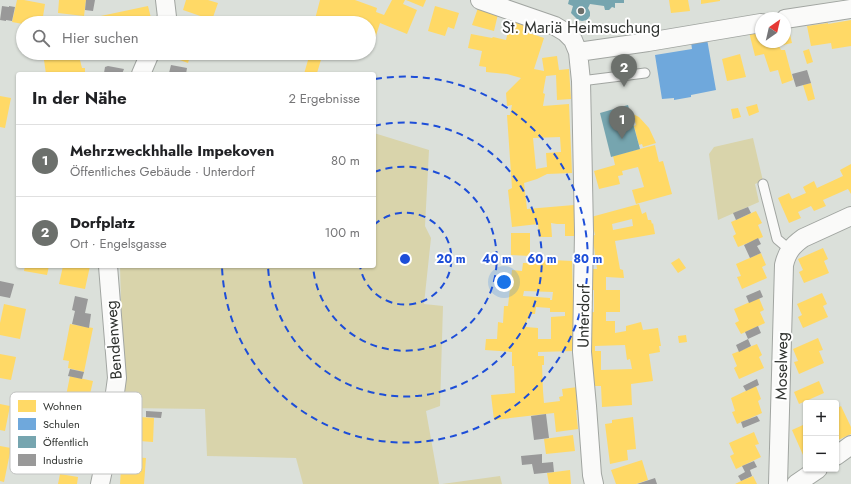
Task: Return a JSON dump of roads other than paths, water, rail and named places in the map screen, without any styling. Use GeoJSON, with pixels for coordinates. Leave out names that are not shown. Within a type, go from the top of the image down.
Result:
{"type":"FeatureCollection","features":[{"type":"Feature","properties":{"kind":"street"},"geometry":{"type":"LineString","coordinates":[[165,0],[167,16]]}},
{"type":"Feature","properties":{"kind":"street"},"geometry":{"type":"LineString","coordinates":[[480,0],[514,6],[555,26],[565,32],[573,40],[578,52],[755,24]]}},
{"type":"Feature","properties":{"kind":"street"},"geometry":{"type":"LineString","coordinates":[[791,18],[849,9]]}},
{"type":"Feature","properties":{"kind":"street","name":"Unterdorf"},"geometry":{"type":"LineString","coordinates":[[578,52],[581,81],[584,232],[582,352],[594,484]]}},
{"type":"Feature","properties":{"kind":"street"},"geometry":{"type":"LineString","coordinates":[[142,72],[147,60]]}},
{"type":"Feature","properties":{"kind":"street"},"geometry":{"type":"LineString","coordinates":[[790,250],[803,238],[851,216]]}},
{"type":"Feature","properties":{"kind":"street","name":"Moselweg"},"geometry":{"type":"LineString","coordinates":[[778,484],[784,265],[790,250]]}},
{"type":"Feature","properties":{"kind":"street","name":"Bendenweg"},"geometry":{"type":"LineString","coordinates":[[108,268],[117,378],[115,392]]}},
{"type":"Feature","properties":{"kind":"street"},"geometry":{"type":"LineString","coordinates":[[839,454],[851,445]]}},
{"type":"Feature","properties":{"kind":"street"},"geometry":{"type":"LineString","coordinates":[[796,484],[814,472]]}},
{"type":"Feature","properties":{"kind":"street","name":"Bendenweg"},"geometry":{"type":"LineString","coordinates":[[100,484],[102,474]]}},
{"type":"Feature","properties":{"kind":"lane"},"geometry":{"type":"LineString","coordinates":[[581,81],[645,73]]}},
{"type":"Feature","properties":{"kind":"lane"},"geometry":{"type":"LineString","coordinates":[[763,184],[777,239],[790,250]]}},
{"type":"Feature","properties":{"kind":"place","name":"St. Mariä Heimsuchung"},"geometry":{"type":"Point","coordinates":[581,11]}},
{"type":"Feature","properties":{"kind":"place","name":"Dorfplatz"},"geometry":{"type":"Point","coordinates":[624,87]}},
{"type":"Feature","properties":{"kind":"place","name":"Mehrzweckhhalle Impekoven"},"geometry":{"type":"Point","coordinates":[622,139]}}]}
